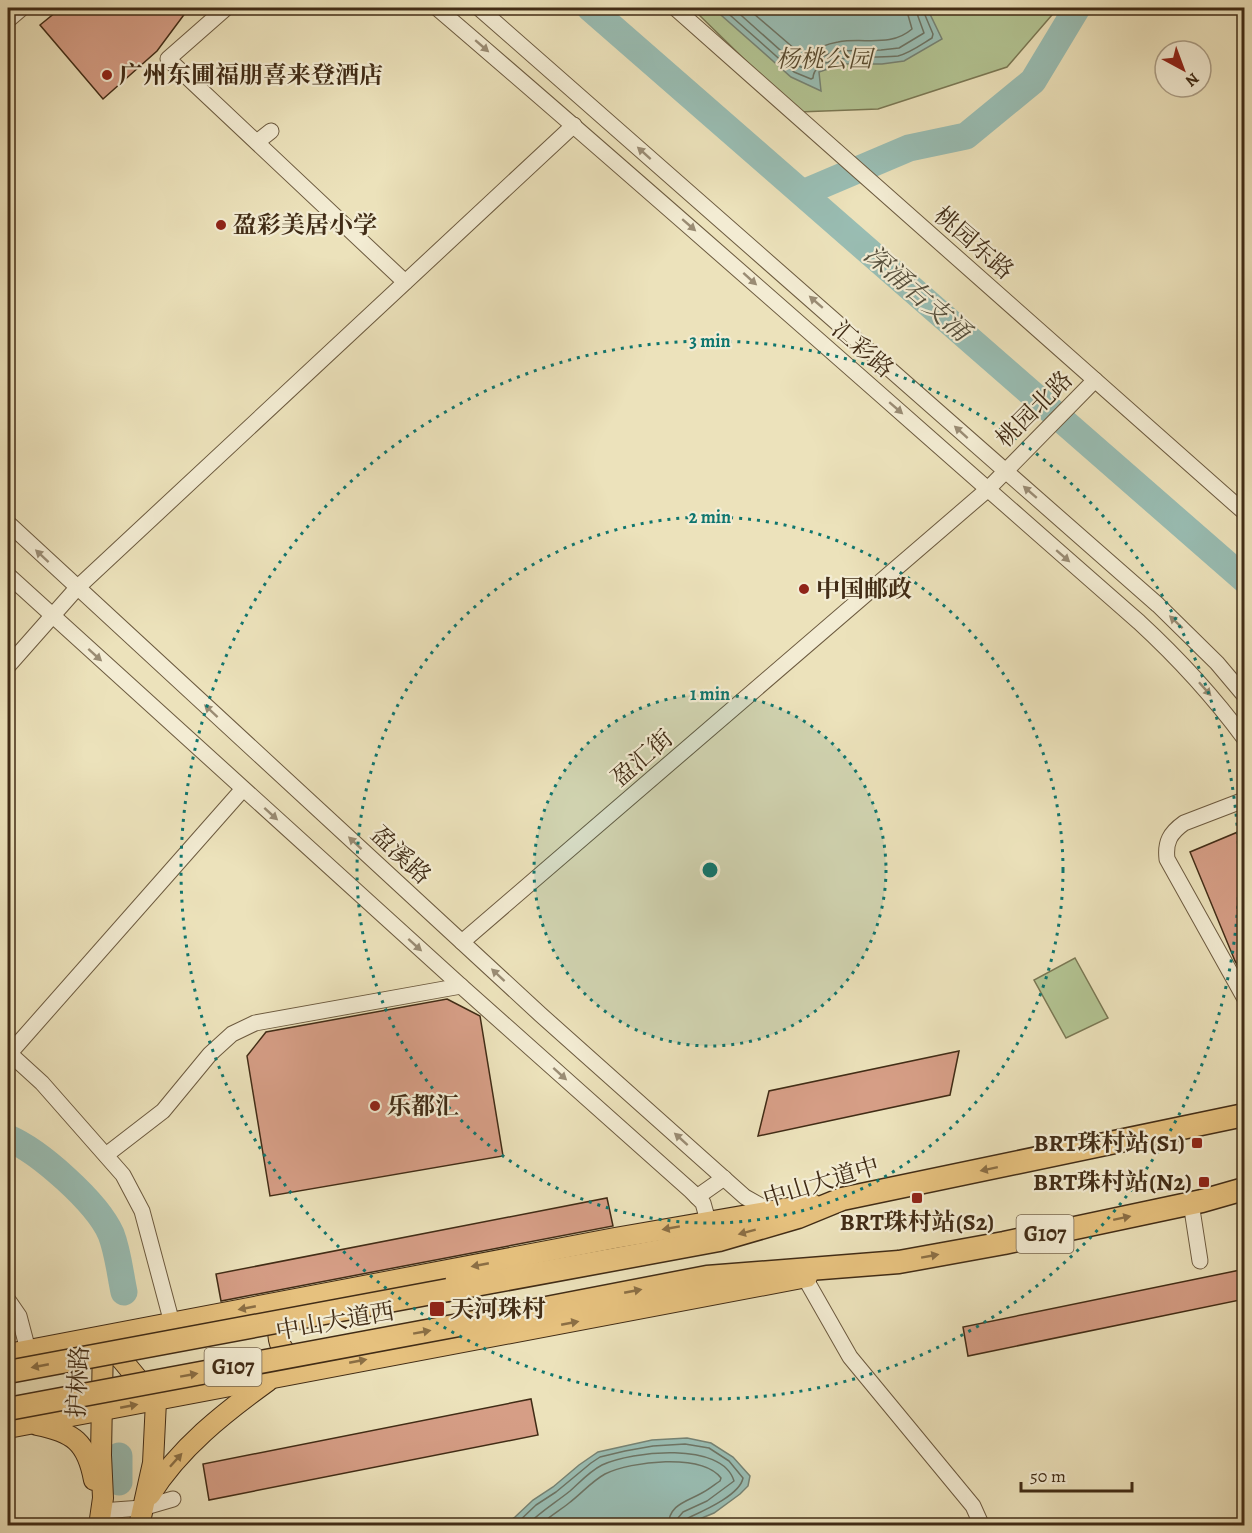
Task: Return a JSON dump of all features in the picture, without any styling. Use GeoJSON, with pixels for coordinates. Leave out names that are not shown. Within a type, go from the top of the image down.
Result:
{"type":"FeatureCollection","features":[{"type":"Feature","properties":{"kind":"highway","name":"中山大道中"},"geometry":{"type":"LineString","coordinates":[[448,1290],[719,1240],[798,1217],[842,1199],[1245,1116]]}},
{"type":"Feature","properties":{"kind":"highway","name":"G107"},"geometry":{"type":"LineString","coordinates":[[873,1265],[1004,1243],[1191,1203],[1245,1189]]}},
{"type":"Feature","properties":{"kind":"highway","name":"中山大道西"},"geometry":{"type":"LineString","coordinates":[[8,1408],[707,1277],[873,1265]]}},
{"type":"Feature","properties":{"kind":"highway","name":"中山大道西"},"geometry":{"type":"LineString","coordinates":[[8,1372],[448,1290]]}},
{"type":"Feature","properties":{"kind":"main road"},"geometry":{"type":"LineString","coordinates":[[8,1354],[708,1221],[842,1199]]}},
{"type":"Feature","properties":{"kind":"main road"},"geometry":{"type":"LineString","coordinates":[[8,1428],[873,1265]]}},
{"type":"Feature","properties":{"kind":"main road"},"geometry":{"type":"LineString","coordinates":[[306,1297],[294,1306],[282,1320],[279,1327],[279,1344],[293,1360],[314,1370]]}},
{"type":"Feature","properties":{"kind":"main road","name":"护林路"},"geometry":{"type":"LineString","coordinates":[[103,1336],[156,1401]]}},
{"type":"Feature","properties":{"kind":"main road","name":"护林路"},"geometry":{"type":"LineString","coordinates":[[100,1518],[103,1336]]}},
{"type":"Feature","properties":{"kind":"main road"},"geometry":{"type":"LineString","coordinates":[[141,1517],[161,1478],[208,1428],[275,1377]]}},
{"type":"Feature","properties":{"kind":"main road"},"geometry":{"type":"LineString","coordinates":[[141,1517],[153,1463],[156,1401]]}},
{"type":"Feature","properties":{"kind":"main road"},"geometry":{"type":"LineString","coordinates":[[31,1424],[64,1432],[72,1436],[84,1448],[91,1463],[100,1518]]}},
{"type":"Feature","properties":{"kind":"street"},"geometry":{"type":"LineString","coordinates":[[8,20],[22,8]]}},
{"type":"Feature","properties":{"kind":"street"},"geometry":{"type":"LineString","coordinates":[[226,8],[168,59],[405,282]]}},
{"type":"Feature","properties":{"kind":"street","name":"汇彩路"},"geometry":{"type":"LineString","coordinates":[[437,8],[671,209],[1163,645],[1210,695],[1245,738]]}},
{"type":"Feature","properties":{"kind":"street","name":"汇彩路"},"geometry":{"type":"LineString","coordinates":[[479,8],[1050,509],[1187,632],[1245,695]]}},
{"type":"Feature","properties":{"kind":"street","name":"桃园东路"},"geometry":{"type":"LineString","coordinates":[[675,8],[1245,512]]}},
{"type":"Feature","properties":{"kind":"street"},"geometry":{"type":"LineString","coordinates":[[8,666],[77,588],[574,125]]}},
{"type":"Feature","properties":{"kind":"street"},"geometry":{"type":"LineString","coordinates":[[257,142],[271,130]]}},
{"type":"Feature","properties":{"kind":"street"},"geometry":{"type":"LineString","coordinates":[[671,209],[688,191]]}},
{"type":"Feature","properties":{"kind":"street"},"geometry":{"type":"LineString","coordinates":[[706,240],[723,221]]}},
{"type":"Feature","properties":{"kind":"street","name":"桃园北路"},"geometry":{"type":"LineString","coordinates":[[987,490],[1095,380]]}},
{"type":"Feature","properties":{"kind":"street","name":"盈汇街"},"geometry":{"type":"LineString","coordinates":[[462,942],[987,490]]}},
{"type":"Feature","properties":{"kind":"street"},"geometry":{"type":"LineString","coordinates":[[1032,529],[1050,509]]}},
{"type":"Feature","properties":{"kind":"street","name":"盈溪路"},"geometry":{"type":"LineString","coordinates":[[8,523],[541,1015],[745,1197],[770,1211]]}},
{"type":"Feature","properties":{"kind":"street"},"geometry":{"type":"LineString","coordinates":[[8,575],[697,1197],[703,1203],[708,1221]]}},
{"type":"Feature","properties":{"kind":"street"},"geometry":{"type":"LineString","coordinates":[[172,1323],[142,1211],[123,1175],[42,1083],[8,1053],[243,789]]}},
{"type":"Feature","properties":{"kind":"street"},"geometry":{"type":"LineString","coordinates":[[1245,800],[1184,823],[1176,828],[1167,839],[1166,848],[1167,859],[1245,997]]}},
{"type":"Feature","properties":{"kind":"street"},"geometry":{"type":"LineString","coordinates":[[106,1155],[163,1111],[210,1054],[232,1034],[255,1023],[461,986]]}},
{"type":"Feature","properties":{"kind":"street"},"geometry":{"type":"LineString","coordinates":[[697,1197],[724,1178]]}},
{"type":"Feature","properties":{"kind":"street"},"geometry":{"type":"LineString","coordinates":[[1191,1203],[1200,1261]]}},
{"type":"Feature","properties":{"kind":"street"},"geometry":{"type":"LineString","coordinates":[[805,1278],[850,1357],[973,1506],[982,1526]]}},
{"type":"Feature","properties":{"kind":"street"},"geometry":{"type":"LineString","coordinates":[[8,1300],[19,1316],[28,1350]]}},
{"type":"Feature","properties":{"kind":"street"},"geometry":{"type":"LineString","coordinates":[[100,1518],[141,1517],[173,1499]]}},
{"type":"Feature","properties":{"kind":"green space","name":"杨桃公园"},"geometry":{"type":"Polygon","coordinates":[[[692,8],[1058,8],[1007,67],[878,109],[798,112],[692,8]]]}},
{"type":"Feature","properties":{"kind":"green space"},"geometry":{"type":"Polygon","coordinates":[[[1075,958],[1108,1018],[1066,1038],[1034,980],[1075,958]]]}},
{"type":"Feature","properties":{"kind":"water"},"geometry":{"type":"Polygon","coordinates":[[[713,8],[927,8],[942,39],[904,61],[882,64],[842,64],[819,72],[821,91],[791,77],[713,8]]]}},
{"type":"Feature","properties":{"kind":"water"},"geometry":{"type":"Polygon","coordinates":[[[687,1438],[711,1443],[733,1457],[750,1476],[748,1486],[714,1513],[685,1525],[503,1525],[598,1452],[652,1440],[687,1438]]]}},
{"type":"Feature","properties":{"kind":"building","name":"广州东圃福朋喜来登酒店"},"geometry":{"type":"Polygon","coordinates":[[[61,8],[189,8],[157,51],[103,99],[40,25],[61,8]]]}},
{"type":"Feature","properties":{"kind":"building"},"geometry":{"type":"Polygon","coordinates":[[[1245,829],[1245,978],[1235,961],[1190,852],[1245,829]]]}},
{"type":"Feature","properties":{"kind":"building","name":"乐都汇"},"geometry":{"type":"Polygon","coordinates":[[[447,999],[480,1016],[503,1156],[270,1196],[247,1056],[266,1032],[447,999]]]}},
{"type":"Feature","properties":{"kind":"building"},"geometry":{"type":"Polygon","coordinates":[[[959,1051],[950,1095],[758,1136],[769,1091],[959,1051]]]}},
{"type":"Feature","properties":{"kind":"building"},"geometry":{"type":"Polygon","coordinates":[[[607,1198],[613,1226],[221,1301],[216,1274],[607,1198]]]}},
{"type":"Feature","properties":{"kind":"building"},"geometry":{"type":"Polygon","coordinates":[[[1245,1269],[1245,1299],[968,1356],[963,1327],[1245,1269]]]}},
{"type":"Feature","properties":{"kind":"building"},"geometry":{"type":"Polygon","coordinates":[[[531,1399],[538,1435],[209,1500],[203,1464],[531,1399]]]}},
{"type":"Feature","properties":{"kind":"waterway","name":"深涌右支涌"},"geometry":{"type":"LineString","coordinates":[[590,8],[1244,579]]}},
{"type":"Feature","properties":{"kind":"waterway"},"geometry":{"type":"LineString","coordinates":[[803,193],[909,148],[966,136],[1033,81],[1077,8]]}},
{"type":"Feature","properties":{"kind":"waterway"},"geometry":{"type":"LineString","coordinates":[[8,1138],[51,1166],[80,1193],[104,1221],[111,1234],[117,1255],[124,1292]]}},
{"type":"Feature","properties":{"kind":"waterway"},"geometry":{"type":"LineString","coordinates":[[119,1456],[119,1482]]}},
{"type":"Feature","properties":{"kind":"place","name":"广州东圃福朋喜来登酒店"},"geometry":{"type":"Point","coordinates":[107,75]}},
{"type":"Feature","properties":{"kind":"place","name":"盈彩美居小学"},"geometry":{"type":"Point","coordinates":[221,225]}},
{"type":"Feature","properties":{"kind":"place","name":"中国邮政"},"geometry":{"type":"Point","coordinates":[804,589]}},
{"type":"Feature","properties":{"kind":"place","name":"乐都汇"},"geometry":{"type":"Point","coordinates":[375,1106]}},
{"type":"Feature","properties":{"kind":"place","name":"BRT珠村站(S1)"},"geometry":{"type":"Point","coordinates":[1197,1143]}},
{"type":"Feature","properties":{"kind":"place","name":"BRT珠村站(N2)"},"geometry":{"type":"Point","coordinates":[1204,1182]}},
{"type":"Feature","properties":{"kind":"place","name":"BRT珠村站(S2)"},"geometry":{"type":"Point","coordinates":[917,1198]}},
{"type":"Feature","properties":{"kind":"place","name":"天河珠村"},"geometry":{"type":"Point","coordinates":[437,1309]}}]}
